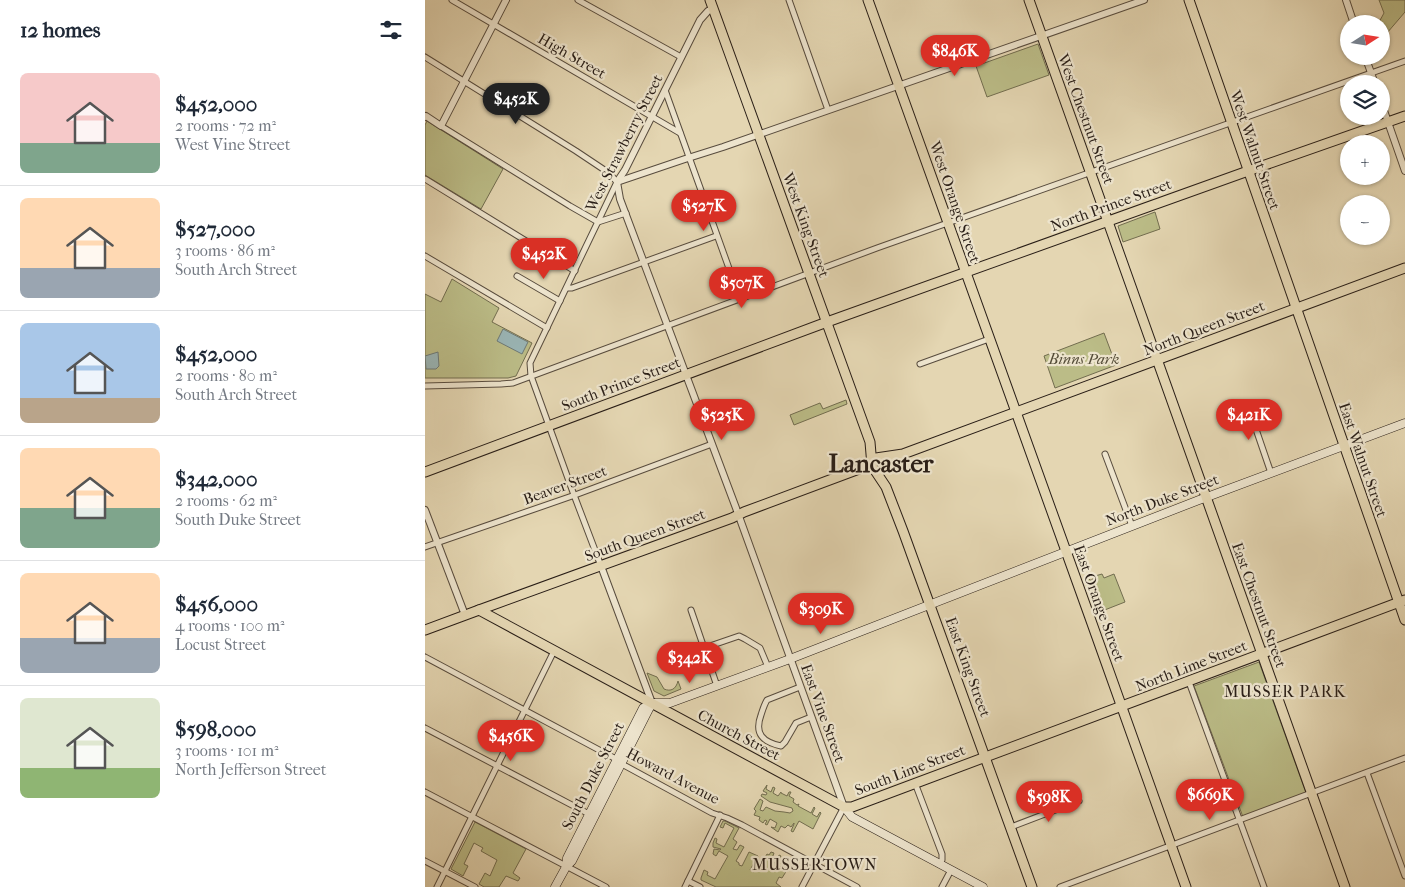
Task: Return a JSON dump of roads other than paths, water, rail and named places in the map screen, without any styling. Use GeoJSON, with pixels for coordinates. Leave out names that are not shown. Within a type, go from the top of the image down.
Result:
{"type":"FeatureCollection","features":[{"type":"Feature","properties":{"kind":"main road","name":"West Orange Street"},"geometry":{"type":"LineString","coordinates":[[868,0],[989,339],[1017,412]]}},
{"type":"Feature","properties":{"kind":"main road","name":"West Chestnut Street"},"geometry":{"type":"LineString","coordinates":[[1029,0],[1157,360]]}},
{"type":"Feature","properties":{"kind":"main road","name":"West Walnut Street"},"geometry":{"type":"LineString","coordinates":[[1189,0],[1296,308]]}},
{"type":"Feature","properties":{"kind":"main road","name":"West King Street"},"geometry":{"type":"LineString","coordinates":[[712,4],[870,442],[871,460]]}},
{"type":"Feature","properties":{"kind":"main road","name":"North Prince Street"},"geometry":{"type":"LineString","coordinates":[[1390,121],[1405,116]]}},
{"type":"Feature","properties":{"kind":"main road","name":"North Prince Street"},"geometry":{"type":"LineString","coordinates":[[827,322],[1248,170],[1379,125]]}},
{"type":"Feature","properties":{"kind":"main road","name":"North Queen Street"},"geometry":{"type":"LineString","coordinates":[[871,460],[882,456],[903,454],[1405,268]]}},
{"type":"Feature","properties":{"kind":"main road","name":"East Walnut Street"},"geometry":{"type":"LineString","coordinates":[[1296,308],[1343,446],[1402,601],[1405,620]]}},
{"type":"Feature","properties":{"kind":"main road","name":"South Prince Street"},"geometry":{"type":"LineString","coordinates":[[425,472],[827,322]]}},
{"type":"Feature","properties":{"kind":"main road","name":"East Chestnut Street"},"geometry":{"type":"LineString","coordinates":[[1157,360],[1345,887]]}},
{"type":"Feature","properties":{"kind":"main road","name":"East Orange Street"},"geometry":{"type":"LineString","coordinates":[[1017,412],[1186,887]]}},
{"type":"Feature","properties":{"kind":"main road","name":"North Duke Street"},"geometry":{"type":"LineString","coordinates":[[930,604],[1405,423]]}},
{"type":"Feature","properties":{"kind":"main road","name":"South Queen Street"},"geometry":{"type":"LineString","coordinates":[[425,630],[732,518],[859,469],[871,460]]}},
{"type":"Feature","properties":{"kind":"main road","name":"East King Street"},"geometry":{"type":"LineString","coordinates":[[871,460],[875,472],[887,490],[930,604],[1032,887]]}},
{"type":"Feature","properties":{"kind":"main road","name":"North Lime Street"},"geometry":{"type":"LineString","coordinates":[[986,756],[1189,682],[1402,601]]}},
{"type":"Feature","properties":{"kind":"main road"},"geometry":{"type":"LineString","coordinates":[[652,703],[670,703],[790,659],[930,604]]}},
{"type":"Feature","properties":{"kind":"main road","name":"Church Street"},"geometry":{"type":"LineString","coordinates":[[479,610],[844,807],[852,816],[983,887]]}},
{"type":"Feature","properties":{"kind":"main road","name":"South Duke Street"},"geometry":{"type":"LineString","coordinates":[[566,867],[567,858],[589,814],[652,703]]}},
{"type":"Feature","properties":{"kind":"main road","name":"South Lime Street"},"geometry":{"type":"LineString","coordinates":[[844,807],[852,807],[986,756]]}},
{"type":"Feature","properties":{"kind":"main road","name":"South Duke Street"},"geometry":{"type":"LineString","coordinates":[[555,887],[566,867],[572,861],[618,761]]}},
{"type":"Feature","properties":{"kind":"street","name":"High Street"},"geometry":{"type":"LineString","coordinates":[[452,0],[680,134]]}},
{"type":"Feature","properties":{"kind":"street"},"geometry":{"type":"LineString","coordinates":[[441,126],[506,0]]}},
{"type":"Feature","properties":{"kind":"street"},"geometry":{"type":"LineString","coordinates":[[578,0],[681,57]]}},
{"type":"Feature","properties":{"kind":"street"},"geometry":{"type":"LineString","coordinates":[[789,0],[829,110]]}},
{"type":"Feature","properties":{"kind":"street"},"geometry":{"type":"LineString","coordinates":[[425,57],[576,151],[609,173],[617,182],[1144,0]]}},
{"type":"Feature","properties":{"kind":"street"},"geometry":{"type":"LineString","coordinates":[[1346,0],[1351,15]]}},
{"type":"Feature","properties":{"kind":"street","name":"West Strawberry Street"},"geometry":{"type":"LineString","coordinates":[[531,376],[531,360],[617,182],[625,170],[701,17],[712,4]]}},
{"type":"Feature","properties":{"kind":"street"},"geometry":{"type":"LineString","coordinates":[[425,386],[507,384],[948,223],[1405,61]]}},
{"type":"Feature","properties":{"kind":"street"},"geometry":{"type":"LineString","coordinates":[[1368,65],[1371,74]]}},
{"type":"Feature","properties":{"kind":"street"},"geometry":{"type":"LineString","coordinates":[[665,90],[740,300]]}},
{"type":"Feature","properties":{"kind":"street"},"geometry":{"type":"LineString","coordinates":[[425,116],[598,222],[626,213]]}},
{"type":"Feature","properties":{"kind":"street"},"geometry":{"type":"LineString","coordinates":[[1389,125],[1405,171]]}},
{"type":"Feature","properties":{"kind":"street"},"geometry":{"type":"LineString","coordinates":[[425,179],[575,271]]}},
{"type":"Feature","properties":{"kind":"street","name":"East Vine Street"},"geometry":{"type":"LineString","coordinates":[[617,182],[620,199],[712,444],[844,807]]}},
{"type":"Feature","properties":{"kind":"street"},"geometry":{"type":"LineString","coordinates":[[567,288],[572,288],[716,236]]}},
{"type":"Feature","properties":{"kind":"street"},"geometry":{"type":"LineString","coordinates":[[425,256],[547,328]]}},
{"type":"Feature","properties":{"kind":"street"},"geometry":{"type":"LineString","coordinates":[[517,276],[560,301]]}},
{"type":"Feature","properties":{"kind":"street"},"geometry":{"type":"LineString","coordinates":[[920,364],[989,339]]}},
{"type":"Feature","properties":{"kind":"street"},"geometry":{"type":"LineString","coordinates":[[531,376],[652,703]]}},
{"type":"Feature","properties":{"kind":"street"},"geometry":{"type":"LineString","coordinates":[[1247,403],[1271,473]]}},
{"type":"Feature","properties":{"kind":"street","name":"Beaver Street"},"geometry":{"type":"LineString","coordinates":[[425,547],[712,444]]}},
{"type":"Feature","properties":{"kind":"street"},"geometry":{"type":"LineString","coordinates":[[1105,454],[1132,526]]}},
{"type":"Feature","properties":{"kind":"street"},"geometry":{"type":"LineString","coordinates":[[425,510],[465,615]]}},
{"type":"Feature","properties":{"kind":"street"},"geometry":{"type":"LineString","coordinates":[[691,610],[717,686]]}},
{"type":"Feature","properties":{"kind":"street"},"geometry":{"type":"LineString","coordinates":[[704,648],[736,636],[743,637],[760,648],[768,667]]}},
{"type":"Feature","properties":{"kind":"street"},"geometry":{"type":"LineString","coordinates":[[437,887],[554,651]]}},
{"type":"Feature","properties":{"kind":"street","name":"Howard Avenue"},"geometry":{"type":"LineString","coordinates":[[425,657],[712,813],[742,825],[857,887]]}},
{"type":"Feature","properties":{"kind":"street"},"geometry":{"type":"LineString","coordinates":[[1189,682],[1264,887]]}},
{"type":"Feature","properties":{"kind":"street"},"geometry":{"type":"LineString","coordinates":[[800,687],[767,700],[759,721],[758,731],[762,737],[781,746],[796,723],[811,717]]}},
{"type":"Feature","properties":{"kind":"street"},"geometry":{"type":"LineString","coordinates":[[425,728],[589,814]]}},
{"type":"Feature","properties":{"kind":"street"},"geometry":{"type":"LineString","coordinates":[[1060,887],[1405,758]]}},
{"type":"Feature","properties":{"kind":"street"},"geometry":{"type":"LineString","coordinates":[[1367,772],[1405,876]]}},
{"type":"Feature","properties":{"kind":"street"},"geometry":{"type":"LineString","coordinates":[[915,783],[941,854],[942,860],[939,864]]}},
{"type":"Feature","properties":{"kind":"street"},"geometry":{"type":"LineString","coordinates":[[425,792],[606,887]]}},
{"type":"Feature","properties":{"kind":"street"},"geometry":{"type":"LineString","coordinates":[[1011,827],[1079,801]]}},
{"type":"Feature","properties":{"kind":"street","name":"South Lime Street"},"geometry":{"type":"LineString","coordinates":[[802,887],[844,807]]}},
{"type":"Feature","properties":{"kind":"street"},"geometry":{"type":"LineString","coordinates":[[685,887],[720,815]]}},
{"type":"Feature","properties":{"kind":"street"},"geometry":{"type":"LineString","coordinates":[[425,861],[475,887]]}},
{"type":"Feature","properties":{"kind":"street"},"geometry":{"type":"LineString","coordinates":[[942,887],[951,870]]}},
{"type":"Feature","properties":{"kind":"street"},"geometry":{"type":"LineString","coordinates":[[688,881],[700,887]]}},
{"type":"Feature","properties":{"kind":"water"},"geometry":{"type":"Polygon","coordinates":[[[503,329],[528,342],[522,354],[497,341],[503,329]]]}},
{"type":"Feature","properties":{"kind":"water"},"geometry":{"type":"Polygon","coordinates":[[[438,352],[439,366],[436,369],[426,369],[425,356],[438,352]]]}},
{"type":"Feature","properties":{"kind":"district","name":"Lancaster"},"geometry":{"type":"Point","coordinates":[881,463]}},
{"type":"Feature","properties":{"kind":"district","name":"MUSSER PARK"},"geometry":{"type":"Point","coordinates":[1285,691]}},
{"type":"Feature","properties":{"kind":"district","name":"MUSSERTOWN"},"geometry":{"type":"Point","coordinates":[815,864]}},
{"type":"Feature","properties":{"kind":"park label","name":"Binns Park"},"geometry":{"type":"Point","coordinates":[1084,359]}}]}
